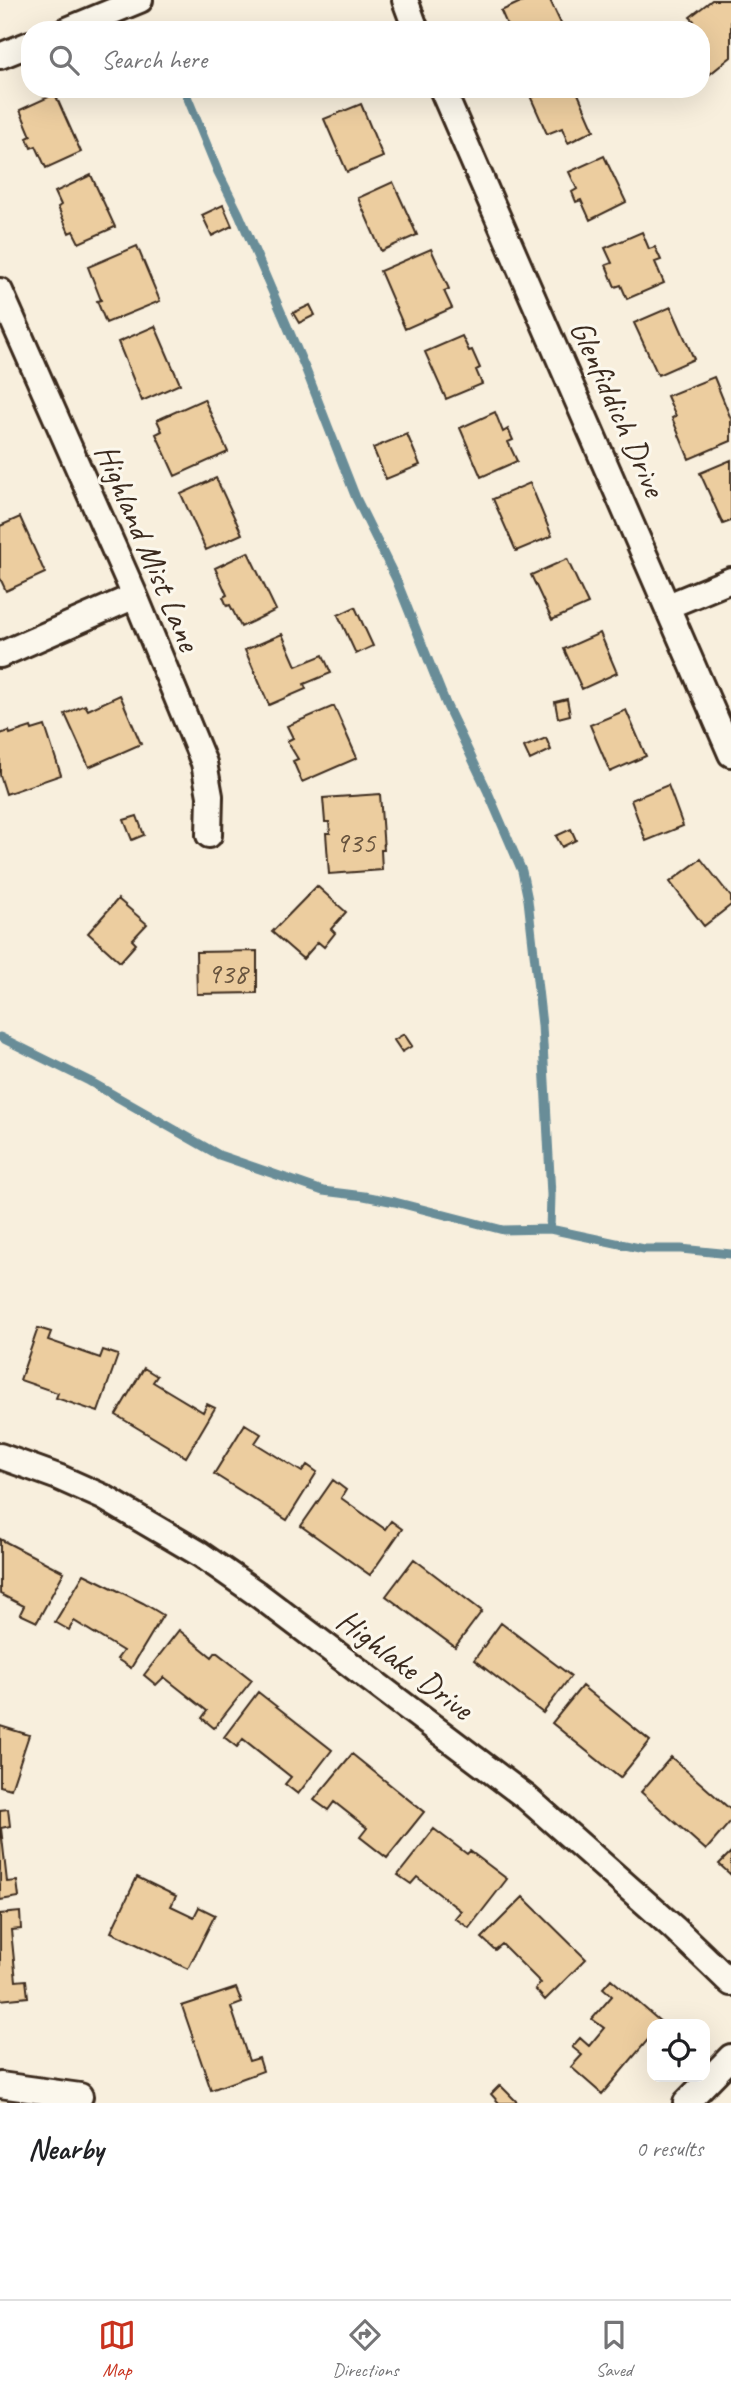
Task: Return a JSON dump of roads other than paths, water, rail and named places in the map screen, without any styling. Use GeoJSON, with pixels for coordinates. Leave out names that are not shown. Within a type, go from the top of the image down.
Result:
{"type":"FeatureCollection","features":[{"type":"Feature","properties":{"kind":"street"},"geometry":{"type":"LineString","coordinates":[[89,21],[140,0]]}},
{"type":"Feature","properties":{"kind":"street"},"geometry":{"type":"LineString","coordinates":[[405,0],[413,21]]}},
{"type":"Feature","properties":{"kind":"street"},"geometry":{"type":"LineString","coordinates":[[0,56],[21,48]]}},
{"type":"Feature","properties":{"kind":"street","name":"Glenfiddich Drive"},"geometry":{"type":"LineString","coordinates":[[446,98],[731,754]]}},
{"type":"Feature","properties":{"kind":"street","name":"Highland Mist Lane"},"geometry":{"type":"LineString","coordinates":[[0,291],[135,596],[204,763],[210,796],[209,835]]}},
{"type":"Feature","properties":{"kind":"street"},"geometry":{"type":"LineString","coordinates":[[668,606],[731,580]]}},
{"type":"Feature","properties":{"kind":"street"},"geometry":{"type":"LineString","coordinates":[[0,654],[135,596]]}},
{"type":"Feature","properties":{"kind":"street","name":"Highlake Drive"},"geometry":{"type":"LineString","coordinates":[[0,1456],[103,1497],[200,1554],[256,1594],[527,1798],[674,1928],[731,1983]]}},
{"type":"Feature","properties":{"kind":"street"},"geometry":{"type":"LineString","coordinates":[[686,2103],[731,2057]]}},
{"type":"Feature","properties":{"kind":"street"},"geometry":{"type":"LineString","coordinates":[[0,2085],[80,2096]]}},
{"type":"Feature","properties":{"kind":"waterway"},"geometry":{"type":"LineString","coordinates":[[188,98],[306,370],[356,498],[396,579],[446,704],[522,871],[528,900],[542,1025],[551,1195],[550,1229]]}},
{"type":"Feature","properties":{"kind":"waterway"},"geometry":{"type":"LineString","coordinates":[[0,1037],[89,1081],[219,1155],[323,1191],[395,1202],[503,1230],[550,1229],[644,1249],[681,1249],[731,1254]]}}]}
